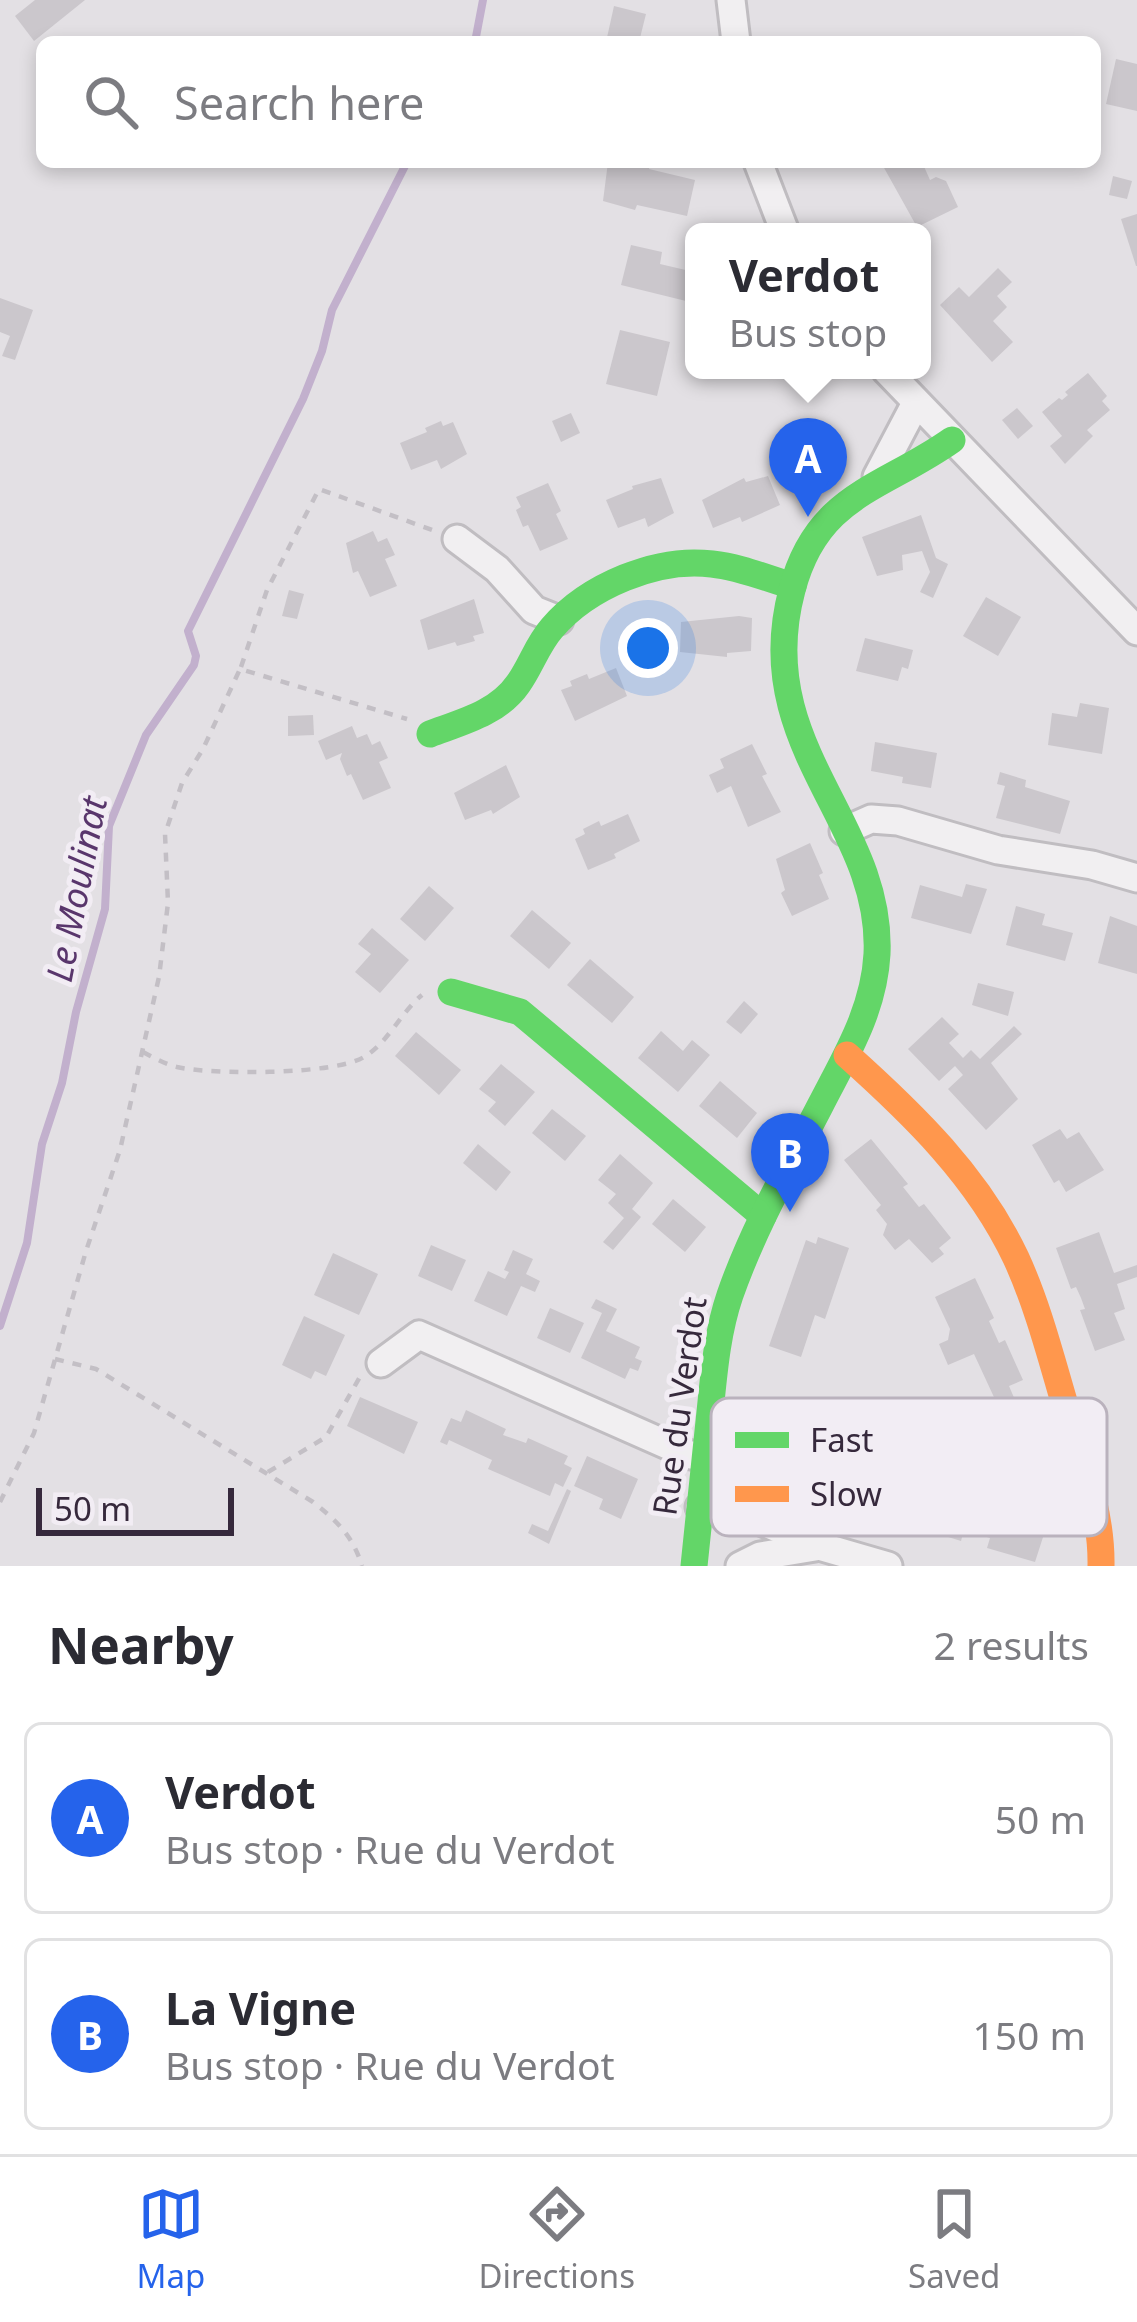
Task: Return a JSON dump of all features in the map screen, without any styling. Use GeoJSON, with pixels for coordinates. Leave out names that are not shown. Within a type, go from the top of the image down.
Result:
{"type":"FeatureCollection","features":[{"type":"Feature","properties":{"kind":"street"},"geometry":{"type":"LineString","coordinates":[[731,0],[735,36]]}},
{"type":"Feature","properties":{"kind":"street"},"geometry":{"type":"LineString","coordinates":[[760,168],[782,223]]}},
{"type":"Feature","properties":{"kind":"street"},"geometry":{"type":"LineString","coordinates":[[894,379],[1137,631]]}},
{"type":"Feature","properties":{"kind":"street","name":"Rue du Verdot"},"geometry":{"type":"LineString","coordinates":[[712,1398],[722,1321],[736,1277],[868,1013],[877,953],[866,880],[787,708],[781,646],[793,586],[811,543],[877,477],[916,403]]}},
{"type":"Feature","properties":{"kind":"street","name":"Rue du Verdot"},"geometry":{"type":"LineString","coordinates":[[877,477],[935,454],[952,440]]}},
{"type":"Feature","properties":{"kind":"street"},"geometry":{"type":"LineString","coordinates":[[457,539],[497,569],[534,610],[559,620]]}},
{"type":"Feature","properties":{"kind":"street"},"geometry":{"type":"LineString","coordinates":[[430,734],[485,713],[516,688],[540,643],[559,620],[614,582],[685,563],[748,572],[793,586]]}},
{"type":"Feature","properties":{"kind":"street"},"geometry":{"type":"LineString","coordinates":[[844,831],[872,820],[898,821],[998,850],[1137,878]]}},
{"type":"Feature","properties":{"kind":"street"},"geometry":{"type":"LineString","coordinates":[[451,992],[520,1012],[763,1216]]}},
{"type":"Feature","properties":{"kind":"street"},"geometry":{"type":"LineString","coordinates":[[848,1055],[910,1109],[978,1195],[1015,1256],[1060,1398]]}},
{"type":"Feature","properties":{"kind":"street"},"geometry":{"type":"LineString","coordinates":[[381,1363],[418,1335],[690,1455],[705,1456]]}},
{"type":"Feature","properties":{"kind":"street","name":"Rue du Verdot"},"geometry":{"type":"LineString","coordinates":[[694,1566],[711,1408]]}},
{"type":"Feature","properties":{"kind":"street"},"geometry":{"type":"LineString","coordinates":[[700,1507],[711,1508]]}},
{"type":"Feature","properties":{"kind":"street"},"geometry":{"type":"LineString","coordinates":[[796,1536],[888,1566]]}},
{"type":"Feature","properties":{"kind":"street"},"geometry":{"type":"LineString","coordinates":[[1100,1536],[1100,1566]]}},
{"type":"Feature","properties":{"kind":"street"},"geometry":{"type":"LineString","coordinates":[[740,1566],[760,1556],[819,1546]]}},
{"type":"Feature","properties":{"kind":"path"},"geometry":{"type":"LineString","coordinates":[[0,1502],[34,1433],[120,1150],[159,977],[168,903],[166,834],[182,783],[240,668],[267,590],[319,489],[457,539]]}},
{"type":"Feature","properties":{"kind":"path"},"geometry":{"type":"LineString","coordinates":[[240,668],[402,716],[430,734]]}},
{"type":"Feature","properties":{"kind":"path"},"geometry":{"type":"LineString","coordinates":[[143,1052],[170,1066],[236,1071],[318,1068],[359,1061],[419,995],[451,992]]}},
{"type":"Feature","properties":{"kind":"path"},"geometry":{"type":"LineString","coordinates":[[55,1359],[96,1369],[336,1520],[355,1543],[362,1566]]}},
{"type":"Feature","properties":{"kind":"path"},"geometry":{"type":"LineString","coordinates":[[266,1473],[326,1437],[362,1374],[381,1363]]}},
{"type":"Feature","properties":{"kind":"building"},"geometry":{"type":"Polygon","coordinates":[[[35,0],[85,0],[34,41],[15,16],[35,0]]]}},
{"type":"Feature","properties":{"kind":"building"},"geometry":{"type":"Polygon","coordinates":[[[614,6],[646,14],[640,36],[607,36],[614,6]]]}},
{"type":"Feature","properties":{"kind":"building"},"geometry":{"type":"Polygon","coordinates":[[[1116,59],[1137,64],[1137,111],[1106,104],[1116,59]]]}},
{"type":"Feature","properties":{"kind":"building"},"geometry":{"type":"Polygon","coordinates":[[[607,168],[649,168],[695,180],[687,216],[603,201],[607,168]]]}},
{"type":"Feature","properties":{"kind":"building"},"geometry":{"type":"Polygon","coordinates":[[[884,168],[925,168],[930,180],[946,181],[958,207],[925,223],[915,223],[884,168]]]}},
{"type":"Feature","properties":{"kind":"building"},"geometry":{"type":"Polygon","coordinates":[[[1113,176],[1132,181],[1127,199],[1109,195],[1113,176]]]}},
{"type":"Feature","properties":{"kind":"building"},"geometry":{"type":"Polygon","coordinates":[[[1137,214],[1137,266],[1136,266],[1121,219],[1137,214]]]}},
{"type":"Feature","properties":{"kind":"building"},"geometry":{"type":"Polygon","coordinates":[[[631,245],[662,252],[660,264],[685,270],[685,301],[621,285],[631,245]]]}},
{"type":"Feature","properties":{"kind":"building"},"geometry":{"type":"Polygon","coordinates":[[[998,268],[1012,282],[997,296],[1007,307],[993,321],[1013,342],[992,362],[940,305],[959,287],[969,297],[998,268]]]}},
{"type":"Feature","properties":{"kind":"building"},"geometry":{"type":"Polygon","coordinates":[[[0,298],[33,310],[15,360],[2,356],[10,336],[0,332],[0,298]]]}},
{"type":"Feature","properties":{"kind":"building"},"geometry":{"type":"Polygon","coordinates":[[[620,330],[670,342],[657,396],[606,384],[620,330]]]}},
{"type":"Feature","properties":{"kind":"building"},"geometry":{"type":"Polygon","coordinates":[[[1088,373],[1107,396],[1102,401],[1110,410],[1087,430],[1093,436],[1065,464],[1050,446],[1062,436],[1042,412],[1068,395],[1065,392],[1088,373]]]}},
{"type":"Feature","properties":{"kind":"building"},"geometry":{"type":"Polygon","coordinates":[[[1017,408],[1033,426],[1018,439],[1002,420],[1017,408]]]}},
{"type":"Feature","properties":{"kind":"building"},"geometry":{"type":"Polygon","coordinates":[[[571,413],[580,433],[561,442],[552,421],[571,413]]]}},
{"type":"Feature","properties":{"kind":"building"},"geometry":{"type":"Polygon","coordinates":[[[441,421],[443,426],[453,422],[467,454],[441,469],[437,460],[411,470],[400,443],[441,421]]]}},
{"type":"Feature","properties":{"kind":"building"},"geometry":{"type":"Polygon","coordinates":[[[768,476],[780,505],[742,522],[740,517],[713,528],[702,500],[744,478],[746,482],[768,476]]]}},
{"type":"Feature","properties":{"kind":"building"},"geometry":{"type":"Polygon","coordinates":[[[661,478],[674,513],[648,527],[645,518],[618,528],[606,500],[661,478]]]}},
{"type":"Feature","properties":{"kind":"building"},"geometry":{"type":"Polygon","coordinates":[[[548,483],[568,539],[540,551],[528,525],[523,527],[516,497],[548,483]]]}},
{"type":"Feature","properties":{"kind":"building"},"geometry":{"type":"Polygon","coordinates":[[[921,515],[936,558],[948,564],[933,598],[920,592],[930,572],[922,551],[902,555],[903,570],[877,576],[862,537],[921,515]]]}},
{"type":"Feature","properties":{"kind":"building"},"geometry":{"type":"Polygon","coordinates":[[[373,531],[378,542],[387,538],[395,555],[385,559],[397,586],[370,597],[358,571],[353,573],[346,543],[373,531]]]}},
{"type":"Feature","properties":{"kind":"building"},"geometry":{"type":"Polygon","coordinates":[[[289,590],[304,594],[297,619],[282,616],[289,590]]]}},
{"type":"Feature","properties":{"kind":"building"},"geometry":{"type":"Polygon","coordinates":[[[986,597],[1021,617],[998,656],[963,636],[986,597]]]}},
{"type":"Feature","properties":{"kind":"building"},"geometry":{"type":"Polygon","coordinates":[[[474,599],[484,633],[473,636],[475,641],[428,650],[420,620],[474,599]]]}},
{"type":"Feature","properties":{"kind":"building"},"geometry":{"type":"Polygon","coordinates":[[[752,618],[751,651],[727,653],[727,657],[680,652],[681,622],[752,618]]]}},
{"type":"Feature","properties":{"kind":"building"},"geometry":{"type":"Polygon","coordinates":[[[865,638],[913,650],[908,669],[902,667],[898,681],[856,671],[865,638]]]}},
{"type":"Feature","properties":{"kind":"building"},"geometry":{"type":"Polygon","coordinates":[[[616,668],[627,696],[575,721],[561,690],[587,674],[589,679],[616,668]]]}},
{"type":"Feature","properties":{"kind":"building"},"geometry":{"type":"Polygon","coordinates":[[[1080,703],[1109,708],[1102,754],[1048,745],[1052,713],[1077,717],[1080,703]]]}},
{"type":"Feature","properties":{"kind":"building"},"geometry":{"type":"Polygon","coordinates":[[[313,715],[314,735],[288,736],[288,716],[313,715]]]}},
{"type":"Feature","properties":{"kind":"building"},"geometry":{"type":"Polygon","coordinates":[[[352,726],[357,738],[367,734],[372,745],[380,741],[388,758],[379,762],[391,788],[363,800],[351,774],[347,776],[342,753],[326,760],[318,741],[352,726]]]}},
{"type":"Feature","properties":{"kind":"building"},"geometry":{"type":"Polygon","coordinates":[[[875,742],[937,753],[931,788],[871,771],[875,742]]]}},
{"type":"Feature","properties":{"kind":"building"},"geometry":{"type":"Polygon","coordinates":[[[752,744],[781,812],[748,827],[731,786],[717,793],[709,775],[724,768],[720,759],[752,744]]]}},
{"type":"Feature","properties":{"kind":"building"},"geometry":{"type":"Polygon","coordinates":[[[506,765],[520,797],[493,814],[491,810],[465,820],[454,793],[506,765]]]}},
{"type":"Feature","properties":{"kind":"building"},"geometry":{"type":"Polygon","coordinates":[[[1000,772],[1026,780],[1025,787],[1070,801],[1060,834],[996,818],[1005,786],[997,784],[1000,772]]]}},
{"type":"Feature","properties":{"kind":"building"},"geometry":{"type":"Polygon","coordinates":[[[628,814],[640,841],[588,870],[575,839],[599,821],[601,826],[628,814]]]}},
{"type":"Feature","properties":{"kind":"building"},"geometry":{"type":"Polygon","coordinates":[[[810,843],[829,899],[792,916],[781,893],[785,890],[776,859],[810,843]]]}},
{"type":"Feature","properties":{"kind":"building"},"geometry":{"type":"Polygon","coordinates":[[[966,884],[987,889],[971,934],[911,918],[920,885],[962,897],[966,884]]]}},
{"type":"Feature","properties":{"kind":"building"},"geometry":{"type":"Polygon","coordinates":[[[429,886],[454,908],[425,941],[400,919],[429,886]]]}},
{"type":"Feature","properties":{"kind":"building"},"geometry":{"type":"Polygon","coordinates":[[[1016,906],[1045,914],[1042,925],[1073,933],[1065,961],[1006,945],[1016,906]]]}},
{"type":"Feature","properties":{"kind":"building"},"geometry":{"type":"Polygon","coordinates":[[[532,910],[571,943],[549,969],[510,936],[532,910]]]}},
{"type":"Feature","properties":{"kind":"building"},"geometry":{"type":"Polygon","coordinates":[[[1110,916],[1137,926],[1137,974],[1098,963],[1110,916]]]}},
{"type":"Feature","properties":{"kind":"building"},"geometry":{"type":"Polygon","coordinates":[[[372,928],[409,960],[380,993],[355,972],[371,954],[358,944],[372,928]]]}},
{"type":"Feature","properties":{"kind":"building"},"geometry":{"type":"Polygon","coordinates":[[[590,959],[634,997],[612,1023],[567,985],[590,959]]]}},
{"type":"Feature","properties":{"kind":"building"},"geometry":{"type":"Polygon","coordinates":[[[978,983],[1014,992],[1008,1016],[972,1005],[978,983]]]}},
{"type":"Feature","properties":{"kind":"building"},"geometry":{"type":"Polygon","coordinates":[[[744,1001],[758,1014],[741,1034],[726,1022],[744,1001]]]}},
{"type":"Feature","properties":{"kind":"building"},"geometry":{"type":"Polygon","coordinates":[[[942,1017],[959,1034],[949,1043],[963,1058],[971,1050],[980,1059],[1014,1026],[1022,1034],[991,1063],[1018,1099],[986,1130],[948,1089],[963,1075],[955,1066],[939,1081],[908,1049],[942,1017]]]}},
{"type":"Feature","properties":{"kind":"building"},"geometry":{"type":"Polygon","coordinates":[[[661,1031],[683,1051],[692,1040],[710,1055],[678,1092],[638,1058],[661,1031]]]}},
{"type":"Feature","properties":{"kind":"building"},"geometry":{"type":"Polygon","coordinates":[[[416,1032],[461,1070],[439,1095],[395,1056],[416,1032]]]}},
{"type":"Feature","properties":{"kind":"building"},"geometry":{"type":"Polygon","coordinates":[[[501,1064],[535,1092],[505,1126],[488,1111],[496,1102],[479,1089],[501,1064]]]}},
{"type":"Feature","properties":{"kind":"building"},"geometry":{"type":"Polygon","coordinates":[[[720,1081],[757,1113],[737,1138],[699,1106],[720,1081]]]}},
{"type":"Feature","properties":{"kind":"building"},"geometry":{"type":"Polygon","coordinates":[[[552,1109],[586,1136],[565,1161],[532,1133],[552,1109]]]}},
{"type":"Feature","properties":{"kind":"building"},"geometry":{"type":"Polygon","coordinates":[[[1060,1129],[1067,1139],[1079,1132],[1104,1170],[1066,1192],[1059,1180],[1054,1183],[1032,1145],[1060,1129]]]}},
{"type":"Feature","properties":{"kind":"building"},"geometry":{"type":"Polygon","coordinates":[[[871,1139],[908,1184],[903,1187],[919,1207],[924,1204],[951,1238],[939,1248],[944,1254],[932,1263],[909,1239],[895,1250],[883,1235],[887,1224],[876,1210],[881,1205],[844,1160],[871,1139]]]}},
{"type":"Feature","properties":{"kind":"building"},"geometry":{"type":"Polygon","coordinates":[[[478,1144],[511,1172],[496,1191],[463,1163],[478,1144]]]}},
{"type":"Feature","properties":{"kind":"building"},"geometry":{"type":"Polygon","coordinates":[[[620,1154],[653,1183],[632,1209],[641,1217],[613,1250],[603,1242],[624,1218],[608,1203],[616,1194],[598,1180],[620,1154]]]}},
{"type":"Feature","properties":{"kind":"building"},"geometry":{"type":"Polygon","coordinates":[[[673,1199],[706,1227],[685,1252],[652,1224],[673,1199]]]}},
{"type":"Feature","properties":{"kind":"building"},"geometry":{"type":"Polygon","coordinates":[[[1099,1232],[1114,1273],[1137,1265],[1137,1277],[1117,1284],[1125,1309],[1114,1313],[1125,1340],[1095,1351],[1080,1310],[1085,1309],[1081,1298],[1076,1287],[1071,1289],[1056,1248],[1099,1232]]]}},
{"type":"Feature","properties":{"kind":"building"},"geometry":{"type":"Polygon","coordinates":[[[818,1237],[849,1248],[825,1319],[815,1315],[801,1357],[769,1346],[806,1240],[816,1244],[818,1237]]]}},
{"type":"Feature","properties":{"kind":"building"},"geometry":{"type":"Polygon","coordinates":[[[431,1245],[466,1260],[452,1291],[418,1276],[431,1245]]]}},
{"type":"Feature","properties":{"kind":"building"},"geometry":{"type":"Polygon","coordinates":[[[513,1250],[533,1259],[526,1274],[540,1281],[535,1292],[521,1286],[507,1316],[474,1301],[488,1271],[505,1279],[513,1250]]]}},
{"type":"Feature","properties":{"kind":"building"},"geometry":{"type":"Polygon","coordinates":[[[333,1253],[378,1274],[359,1315],[314,1295],[333,1253]]]}},
{"type":"Feature","properties":{"kind":"building"},"geometry":{"type":"Polygon","coordinates":[[[975,1278],[994,1318],[989,1321],[999,1343],[1005,1340],[1023,1380],[1009,1386],[1014,1398],[994,1398],[974,1354],[948,1365],[939,1344],[948,1340],[950,1329],[935,1297],[975,1278]]]}},
{"type":"Feature","properties":{"kind":"building"},"geometry":{"type":"Polygon","coordinates":[[[596,1299],[617,1309],[606,1331],[640,1347],[635,1358],[642,1361],[638,1371],[630,1368],[625,1379],[581,1358],[602,1313],[591,1308],[596,1299]]]}},
{"type":"Feature","properties":{"kind":"building"},"geometry":{"type":"Polygon","coordinates":[[[550,1308],[584,1323],[570,1353],[537,1338],[550,1308]]]}},
{"type":"Feature","properties":{"kind":"building"},"geometry":{"type":"Polygon","coordinates":[[[304,1316],[345,1335],[326,1376],[315,1371],[311,1379],[282,1365],[304,1316]]]}},
{"type":"Feature","properties":{"kind":"building"},"geometry":{"type":"Polygon","coordinates":[[[360,1397],[418,1422],[404,1454],[347,1426],[360,1397]]]}},
{"type":"Feature","properties":{"kind":"building"},"geometry":{"type":"Polygon","coordinates":[[[466,1410],[506,1429],[503,1435],[526,1443],[528,1438],[568,1456],[564,1464],[572,1468],[563,1487],[555,1483],[550,1496],[488,1469],[492,1460],[449,1440],[447,1445],[440,1442],[451,1418],[461,1422],[466,1410]]]}},
{"type":"Feature","properties":{"kind":"building"},"geometry":{"type":"Polygon","coordinates":[[[587,1456],[638,1479],[621,1519],[599,1509],[603,1499],[574,1486],[587,1456]]]}},
{"type":"Feature","properties":{"kind":"building"},"geometry":{"type":"Polygon","coordinates":[[[567,1489],[571,1491],[549,1544],[528,1533],[532,1524],[548,1531],[567,1489]]]}},
{"type":"Feature","properties":{"kind":"building"},"geometry":{"type":"Polygon","coordinates":[[[984,1536],[1043,1536],[1035,1562],[987,1548],[990,1538],[984,1536]]]}},
{"type":"Feature","properties":{"kind":"waterway","name":"Le Moulinat"},"geometry":{"type":"LineString","coordinates":[[476,36],[483,0]]}},
{"type":"Feature","properties":{"kind":"waterway","name":"Le Moulinat"},"geometry":{"type":"LineString","coordinates":[[0,1326],[27,1243],[42,1144],[105,909],[109,826],[146,735],[194,665],[188,631],[303,399],[332,310],[404,168]]}},
{"type":"Feature","properties":{"kind":"traffic: fast"},"geometry":{"type":"LineString","coordinates":[[712,1398],[719,1338],[739,1270],[857,1033],[875,975],[873,907],[860,863],[802,739],[788,694],[784,645],[792,590],[803,558],[835,513],[952,440]]}},
{"type":"Feature","properties":{"kind":"traffic: fast"},"geometry":{"type":"LineString","coordinates":[[430,734],[500,702],[567,613],[625,578],[691,563],[743,570],[793,586]]}},
{"type":"Feature","properties":{"kind":"traffic: fast"},"geometry":{"type":"LineString","coordinates":[[451,992],[520,1012],[763,1216]]}},
{"type":"Feature","properties":{"kind":"traffic: fast"},"geometry":{"type":"LineString","coordinates":[[694,1566],[711,1406]]}},
{"type":"Feature","properties":{"kind":"traffic: slow"},"geometry":{"type":"LineString","coordinates":[[847,1055],[919,1124],[1001,1228],[1038,1316],[1063,1398]]}},
{"type":"Feature","properties":{"kind":"traffic: slow"},"geometry":{"type":"LineString","coordinates":[[1099,1536],[1101,1566]]}},
{"type":"Feature","properties":{"kind":"place","name":"Verdot"},"geometry":{"type":"Point","coordinates":[808,517]}},
{"type":"Feature","properties":{"kind":"place","name":"La Vigne"},"geometry":{"type":"Point","coordinates":[790,1212]}}]}
